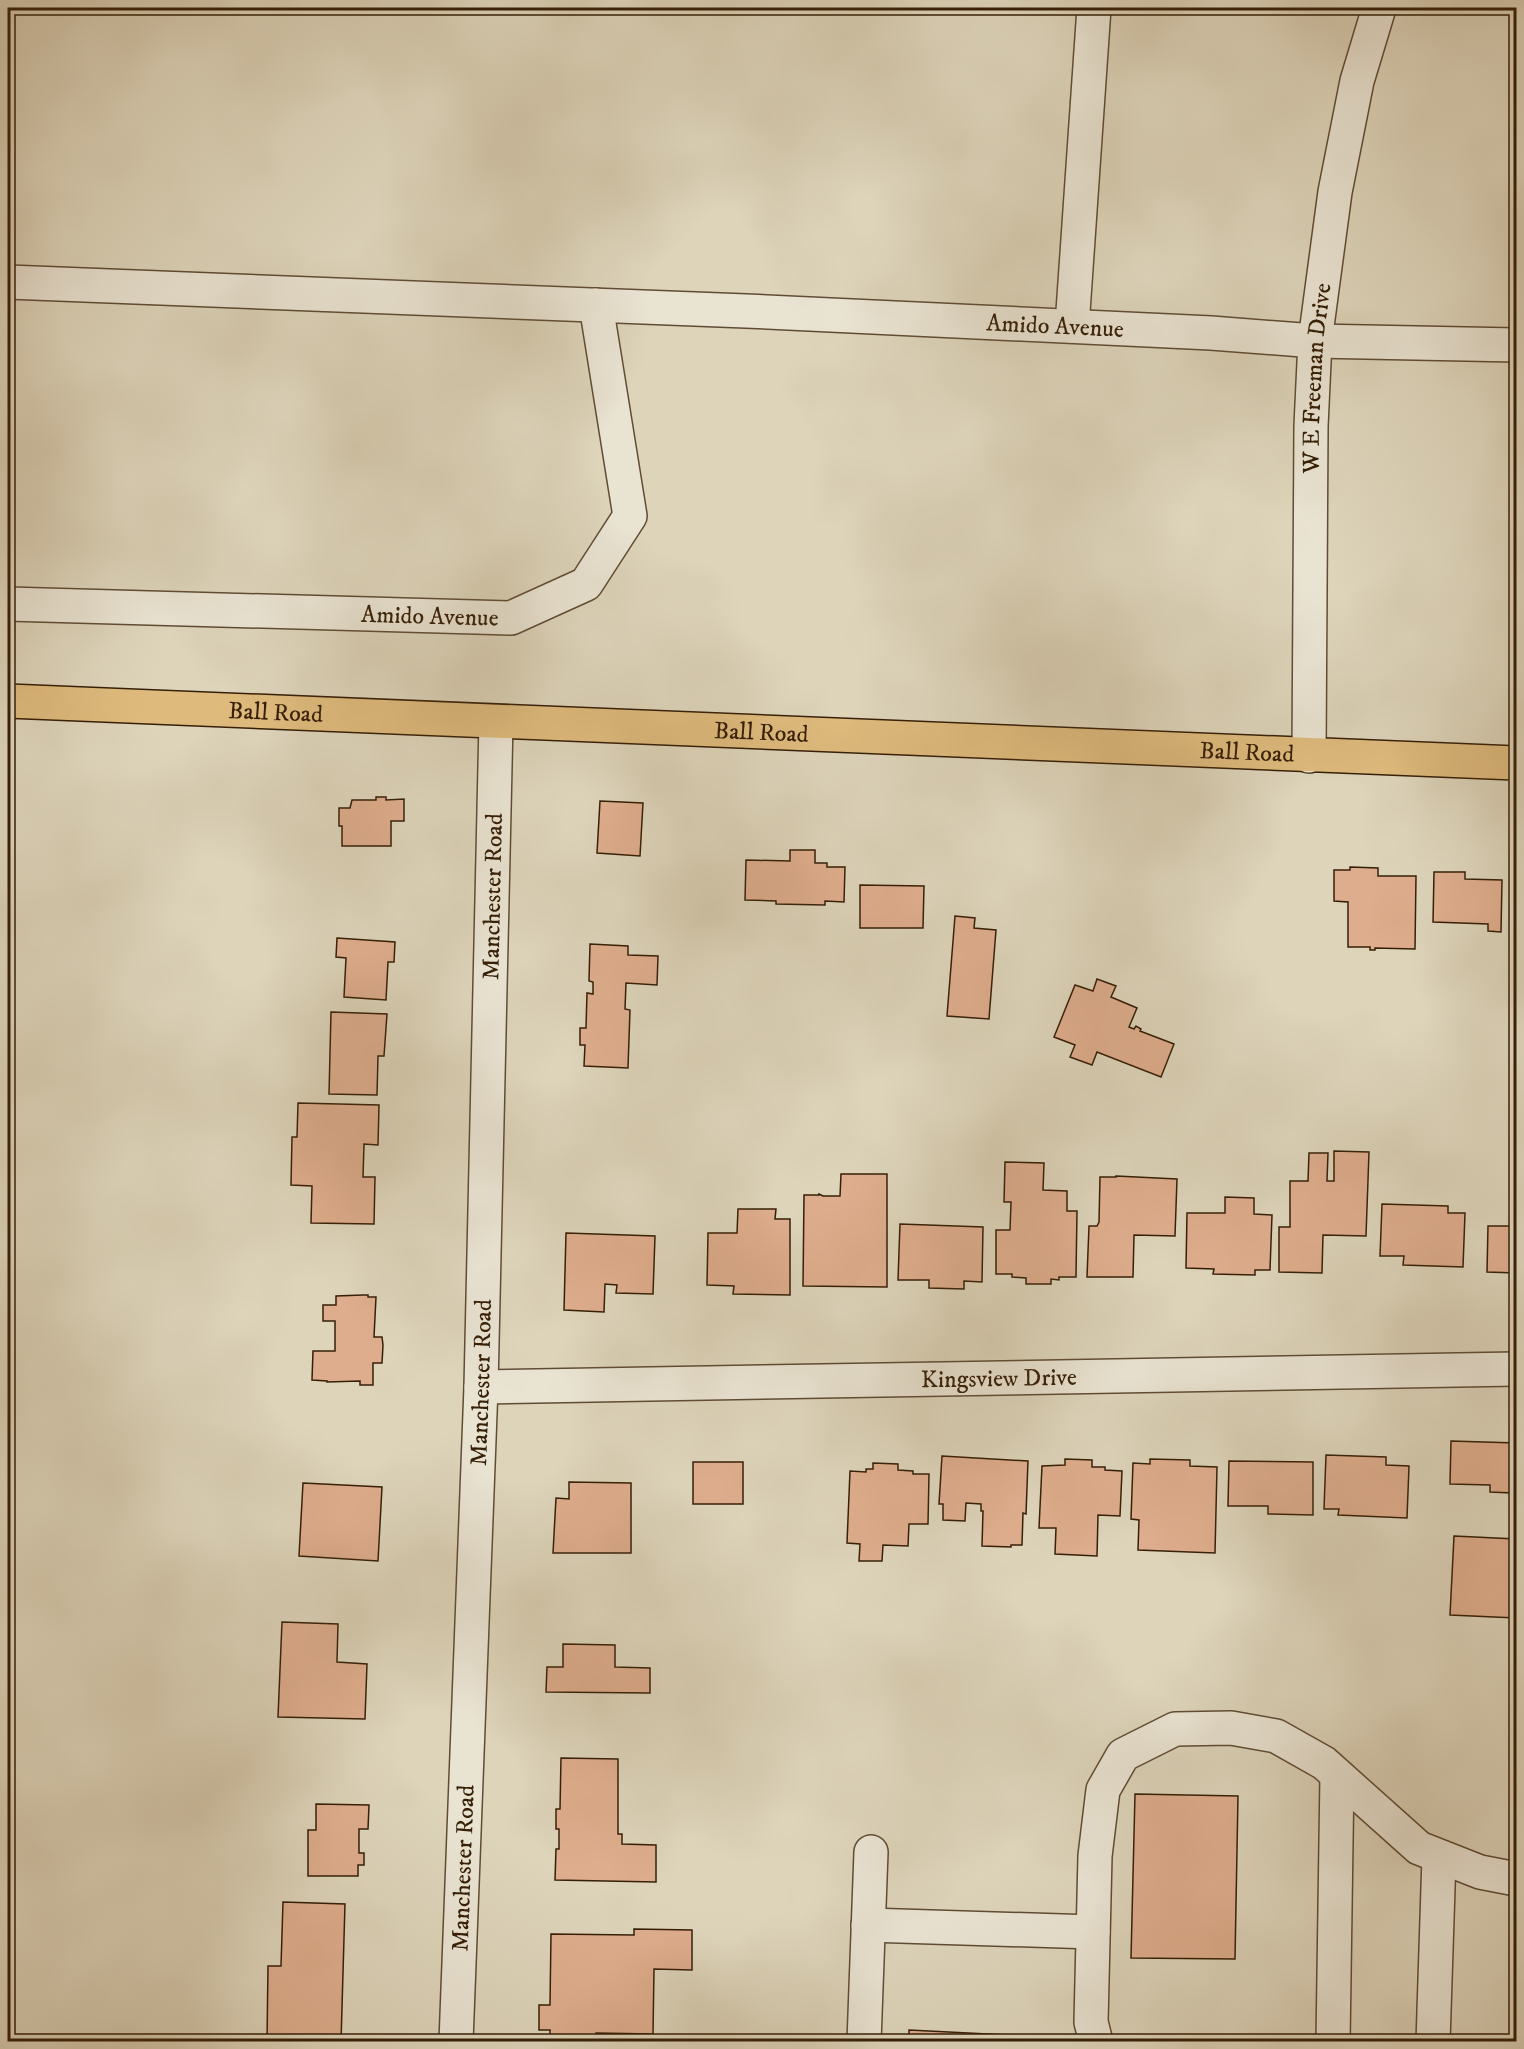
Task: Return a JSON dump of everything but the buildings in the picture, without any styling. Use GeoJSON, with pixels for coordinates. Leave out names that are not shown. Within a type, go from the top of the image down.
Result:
{"type":"FeatureCollection","features":[{"type":"Feature","properties":{"kind":"main road","name":"Ball Road"},"geometry":{"type":"LineString","coordinates":[[8,701],[1516,763]]}},
{"type":"Feature","properties":{"kind":"street"},"geometry":{"type":"LineString","coordinates":[[1072,326],[1094,8]]}},
{"type":"Feature","properties":{"kind":"street","name":"W E Freeman Drive"},"geometry":{"type":"LineString","coordinates":[[1309,756],[1311,426],[1315,341],[1337,180],[1357,81],[1379,8]]}},
{"type":"Feature","properties":{"kind":"street","name":"Amido Avenue"},"geometry":{"type":"LineString","coordinates":[[8,282],[1072,326],[1315,341],[1516,345]]}},
{"type":"Feature","properties":{"kind":"street","name":"Amido Avenue"},"geometry":{"type":"LineString","coordinates":[[8,604],[511,618],[585,584],[630,516],[596,305]]}},
{"type":"Feature","properties":{"kind":"street","name":"Manchester Road"},"geometry":{"type":"LineString","coordinates":[[456,2042],[481,1387],[496,722]]}},
{"type":"Feature","properties":{"kind":"street","name":"Kingsview Drive"},"geometry":{"type":"LineString","coordinates":[[481,1387],[1516,1370]]}},
{"type":"Feature","properties":{"kind":"street"},"geometry":{"type":"LineString","coordinates":[[1096,2042],[1091,2022],[1095,1856],[1103,1790],[1123,1755],[1175,1729],[1231,1728],[1276,1736],[1324,1763],[1419,1848],[1480,1872],[1516,1879]]}},
{"type":"Feature","properties":{"kind":"street"},"geometry":{"type":"LineString","coordinates":[[1334,2042],[1337,1775]]}},
{"type":"Feature","properties":{"kind":"street"},"geometry":{"type":"LineString","coordinates":[[864,2042],[871,1852]]}},
{"type":"Feature","properties":{"kind":"street"},"geometry":{"type":"LineString","coordinates":[[1433,2042],[1439,1857]]}},
{"type":"Feature","properties":{"kind":"street"},"geometry":{"type":"LineString","coordinates":[[868,1925],[1093,1932]]}}]}
